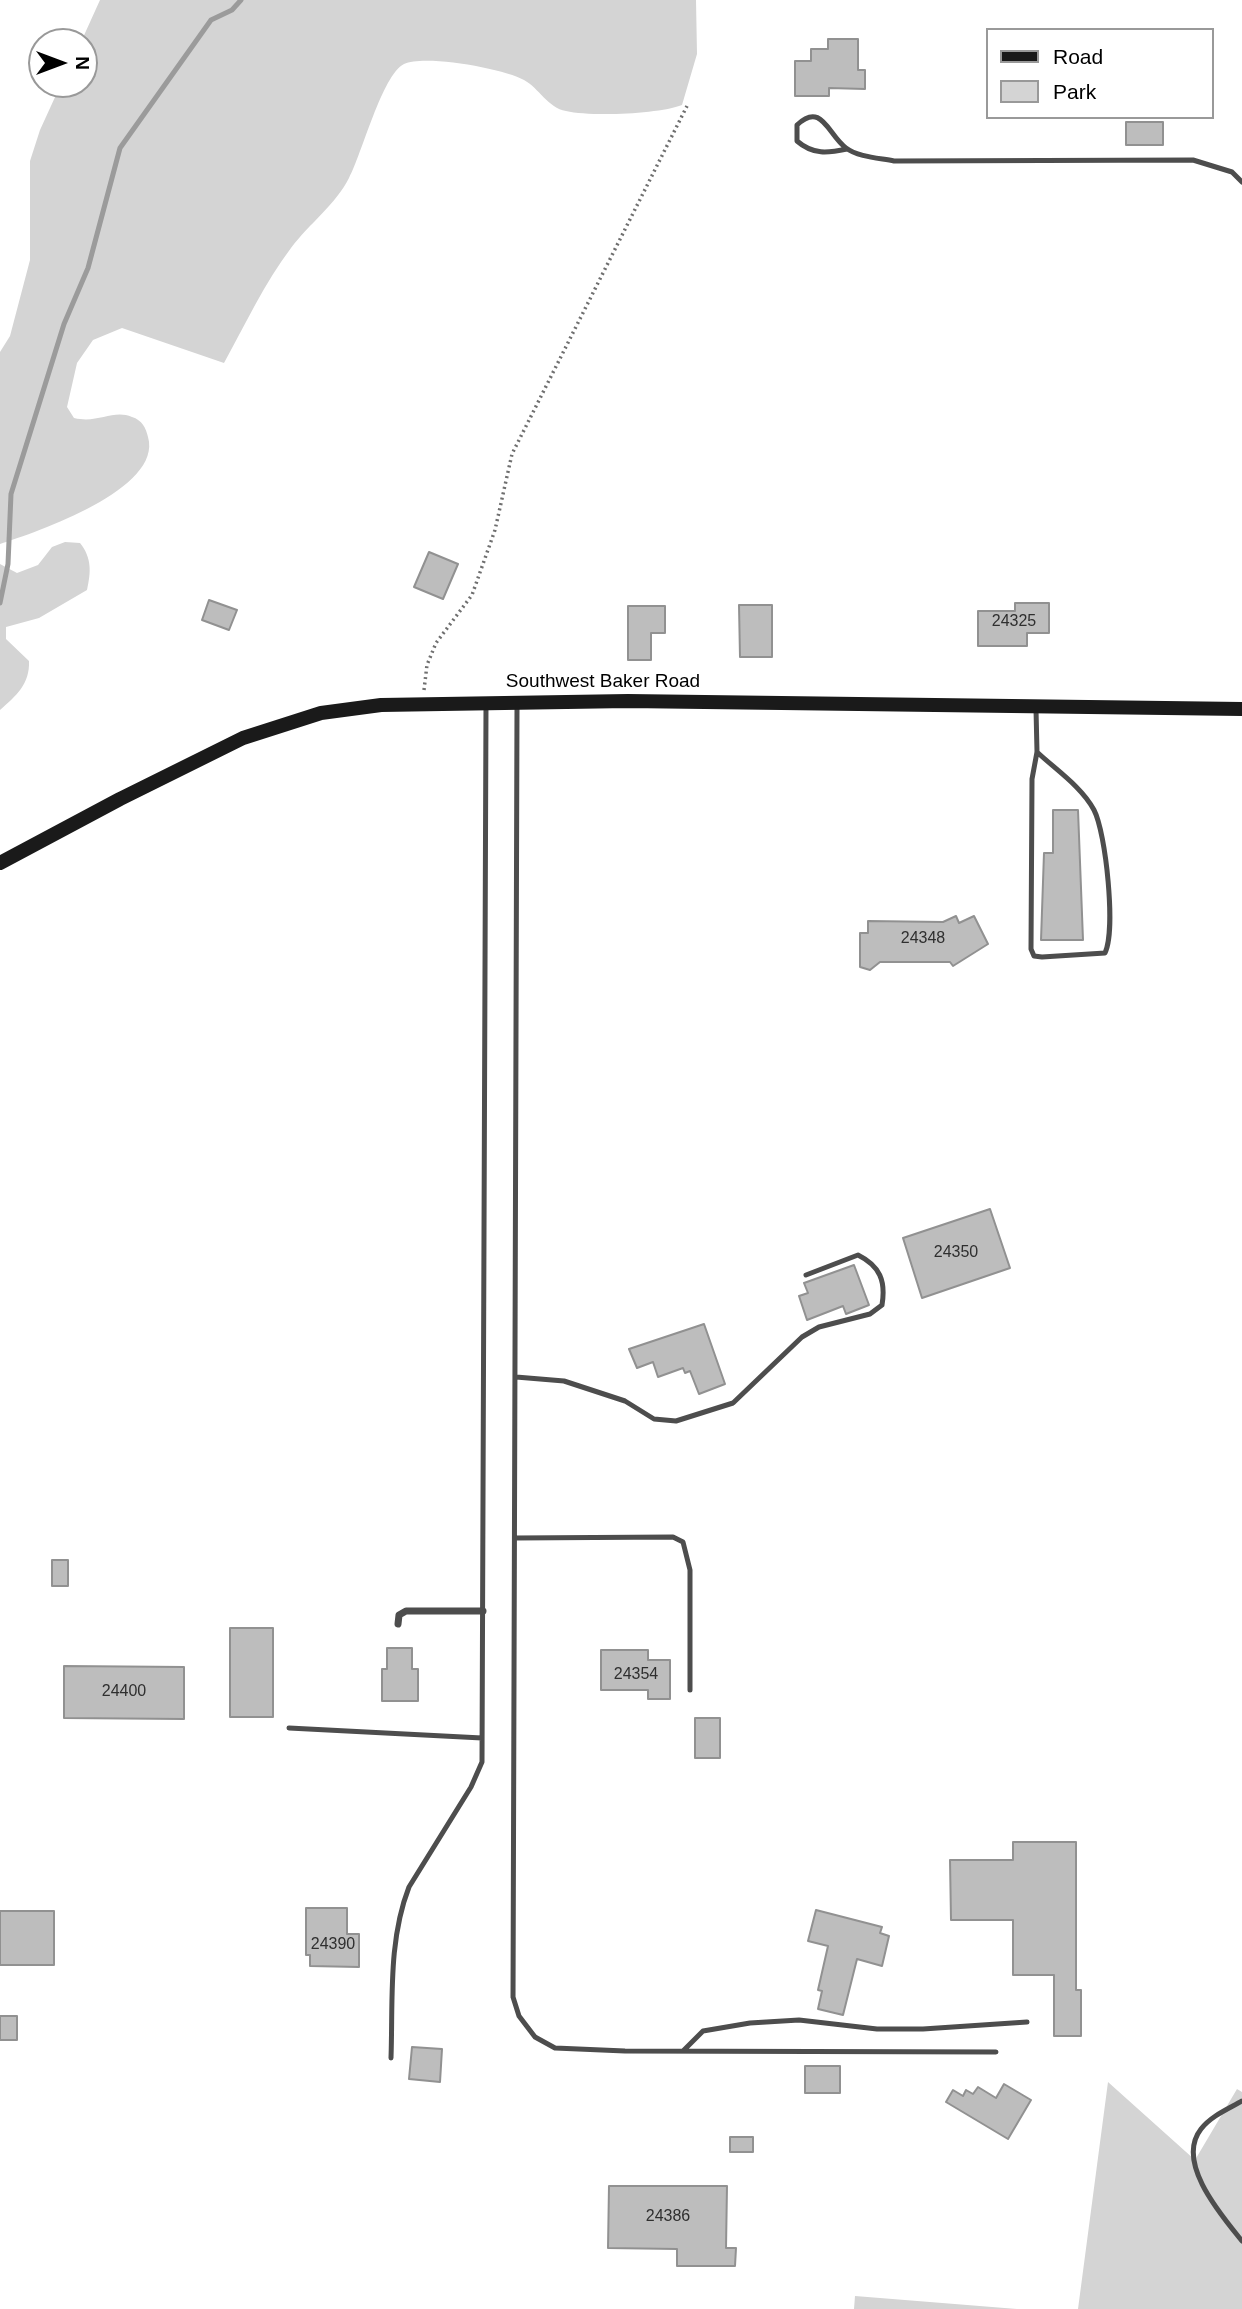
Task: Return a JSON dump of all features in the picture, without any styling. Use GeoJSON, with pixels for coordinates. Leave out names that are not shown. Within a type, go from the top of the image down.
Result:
{"type":"FeatureCollection","features":[{"type":"Feature","properties":{"kind":"main road","name":"Southwest Baker Road"},"geometry":{"type":"LineString","coordinates":[[0,863],[120,799],[260,732],[321,713],[423,703],[486,702],[1242,709]]}},
{"type":"Feature","properties":{"kind":"street"},"geometry":{"type":"LineString","coordinates":[[398,1624],[399,1615],[406,1611],[483,1611]]}},
{"type":"Feature","properties":{"kind":"lane"},"geometry":{"type":"LineString","coordinates":[[847,149],[816,117],[805,117],[797,125],[797,141],[805,148],[817,152],[847,149],[894,161],[1193,160],[1231,172],[1242,182]]}},
{"type":"Feature","properties":{"kind":"lane"},"geometry":{"type":"LineString","coordinates":[[391,2058],[396,1931],[403,1904],[409,1887],[471,1787],[482,1762],[486,702]]}},
{"type":"Feature","properties":{"kind":"lane"},"geometry":{"type":"LineString","coordinates":[[517,702],[513,1997],[519,2016],[535,2037],[555,2048],[996,2052]]}},
{"type":"Feature","properties":{"kind":"lane"},"geometry":{"type":"LineString","coordinates":[[1036,706],[1037,752],[1032,779],[1031,948],[1034,956],[1042,957],[1105,953],[1112,924],[1101,834],[1094,810],[1080,792],[1037,752]]}},
{"type":"Feature","properties":{"kind":"lane"},"geometry":{"type":"LineString","coordinates":[[516,1377],[564,1381],[625,1401],[654,1419],[676,1421],[713,1412],[733,1403],[802,1337],[820,1327],[870,1314],[883,1306],[885,1291],[880,1273],[871,1262],[858,1255],[806,1275]]}},
{"type":"Feature","properties":{"kind":"lane"},"geometry":{"type":"LineString","coordinates":[[515,1538],[673,1537],[683,1542],[690,1570],[690,1690]]}},
{"type":"Feature","properties":{"kind":"lane"},"geometry":{"type":"LineString","coordinates":[[289,1728],[482,1738]]}},
{"type":"Feature","properties":{"kind":"lane"},"geometry":{"type":"LineString","coordinates":[[683,2051],[703,2031],[750,2023],[799,2020],[877,2029],[923,2029],[1027,2022]]}},
{"type":"Feature","properties":{"kind":"lane"},"geometry":{"type":"LineString","coordinates":[[1242,2101],[1203,2126],[1195,2137],[1194,2149],[1201,2182],[1212,2202],[1242,2241]]}},
{"type":"Feature","properties":{"kind":"path"},"geometry":{"type":"LineString","coordinates":[[423,703],[425,677],[436,643],[472,595],[495,530],[512,454],[687,106]]}},
{"type":"Feature","properties":{"kind":"green space"},"geometry":{"type":"Polygon","coordinates":[[[100,0],[696,0],[697,54],[682,105],[658,111],[625,114],[566,111],[549,102],[524,80],[483,67],[429,61],[404,64],[396,71],[380,99],[344,187],[282,261],[224,363],[122,328],[93,340],[77,363],[67,407],[74,418],[125,415],[138,420],[148,437],[147,456],[136,474],[118,491],[67,519],[0,544],[0,352],[10,336],[30,260],[30,161],[55,98],[98,98],[98,28],[87,28],[100,0]]]}},
{"type":"Feature","properties":{"kind":"green space"},"geometry":{"type":"Polygon","coordinates":[[[65,542],[80,543],[87,554],[90,571],[87,590],[39,618],[6,627],[6,639],[29,661],[29,669],[21,689],[0,710],[0,564],[17,573],[38,565],[52,547],[65,542]]]}},
{"type":"Feature","properties":{"kind":"green space"},"geometry":{"type":"Polygon","coordinates":[[[1108,2082],[1195,2160],[1237,2089],[1242,2092],[1242,2309],[1078,2309],[1108,2082]]]}},
{"type":"Feature","properties":{"kind":"green space"},"geometry":{"type":"Polygon","coordinates":[[[855,2296],[1017,2309],[854,2309],[855,2296]]]}},
{"type":"Feature","properties":{"kind":"building"},"geometry":{"type":"Polygon","coordinates":[[[828,39],[858,39],[858,70],[865,70],[865,89],[829,88],[829,96],[795,96],[795,61],[811,61],[811,49],[828,49],[828,39]]]}},
{"type":"Feature","properties":{"kind":"building"},"geometry":{"type":"Polygon","coordinates":[[[1126,122],[1163,122],[1163,145],[1126,145],[1126,122]]]}},
{"type":"Feature","properties":{"kind":"building"},"geometry":{"type":"Polygon","coordinates":[[[429,552],[458,564],[443,599],[414,587],[429,552]]]}},
{"type":"Feature","properties":{"kind":"building"},"geometry":{"type":"Polygon","coordinates":[[[209,600],[237,610],[229,630],[202,620],[209,600]]]}},
{"type":"Feature","properties":{"kind":"building"},"geometry":{"type":"Polygon","coordinates":[[[1015,603],[1049,603],[1049,633],[1027,633],[1027,646],[978,646],[978,611],[1015,611],[1015,603]]]}},
{"type":"Feature","properties":{"kind":"building"},"geometry":{"type":"Polygon","coordinates":[[[739,605],[772,605],[772,657],[740,657],[739,605]]]}},
{"type":"Feature","properties":{"kind":"building"},"geometry":{"type":"Polygon","coordinates":[[[628,606],[665,606],[665,633],[651,633],[651,660],[628,660],[628,606]]]}},
{"type":"Feature","properties":{"kind":"building"},"geometry":{"type":"Polygon","coordinates":[[[1053,810],[1078,810],[1083,940],[1041,940],[1044,853],[1053,853],[1053,810]]]}},
{"type":"Feature","properties":{"kind":"building"},"geometry":{"type":"Polygon","coordinates":[[[956,916],[959,923],[974,916],[988,944],[953,966],[950,962],[880,962],[870,970],[860,967],[860,933],[868,933],[868,921],[943,922],[956,916]]]}},
{"type":"Feature","properties":{"kind":"building"},"geometry":{"type":"Polygon","coordinates":[[[990,1209],[1010,1268],[922,1298],[903,1238],[990,1209]]]}},
{"type":"Feature","properties":{"kind":"building"},"geometry":{"type":"Polygon","coordinates":[[[854,1265],[869,1305],[846,1314],[843,1306],[807,1320],[799,1296],[808,1293],[804,1283],[854,1265]]]}},
{"type":"Feature","properties":{"kind":"building"},"geometry":{"type":"Polygon","coordinates":[[[704,1324],[725,1384],[699,1394],[690,1371],[685,1373],[683,1368],[658,1377],[653,1362],[637,1368],[629,1349],[704,1324]]]}},
{"type":"Feature","properties":{"kind":"building"},"geometry":{"type":"Polygon","coordinates":[[[52,1560],[68,1560],[68,1586],[52,1586],[52,1560]]]}},
{"type":"Feature","properties":{"kind":"building"},"geometry":{"type":"Polygon","coordinates":[[[230,1628],[273,1628],[273,1717],[230,1717],[230,1628]]]}},
{"type":"Feature","properties":{"kind":"building"},"geometry":{"type":"Polygon","coordinates":[[[387,1648],[412,1648],[412,1669],[418,1669],[418,1701],[382,1701],[382,1669],[387,1669],[387,1648]]]}},
{"type":"Feature","properties":{"kind":"building"},"geometry":{"type":"Polygon","coordinates":[[[601,1650],[648,1650],[648,1660],[670,1660],[670,1699],[648,1699],[648,1690],[601,1690],[601,1650]]]}},
{"type":"Feature","properties":{"kind":"building"},"geometry":{"type":"Polygon","coordinates":[[[64,1666],[184,1667],[184,1719],[64,1718],[64,1666]]]}},
{"type":"Feature","properties":{"kind":"building"},"geometry":{"type":"Polygon","coordinates":[[[695,1718],[720,1718],[720,1758],[695,1758],[695,1718]]]}},
{"type":"Feature","properties":{"kind":"building"},"geometry":{"type":"Polygon","coordinates":[[[1013,1842],[1076,1842],[1076,1990],[1081,1990],[1081,2036],[1054,2036],[1054,1975],[1013,1975],[1013,1920],[951,1920],[950,1860],[1013,1860],[1013,1842]]]}},
{"type":"Feature","properties":{"kind":"building"},"geometry":{"type":"Polygon","coordinates":[[[306,1908],[347,1908],[347,1934],[359,1934],[359,1967],[310,1966],[310,1955],[306,1955],[306,1908]]]}},
{"type":"Feature","properties":{"kind":"building"},"geometry":{"type":"Polygon","coordinates":[[[816,1910],[882,1927],[880,1933],[889,1936],[882,1966],[857,1959],[843,2015],[818,2009],[822,1991],[818,1990],[828,1946],[808,1941],[816,1910]]]}},
{"type":"Feature","properties":{"kind":"building"},"geometry":{"type":"Polygon","coordinates":[[[0,1911],[54,1911],[54,1965],[0,1965],[0,1911]]]}},
{"type":"Feature","properties":{"kind":"building"},"geometry":{"type":"Polygon","coordinates":[[[0,2016],[17,2016],[17,2040],[0,2040],[0,2016]]]}},
{"type":"Feature","properties":{"kind":"building"},"geometry":{"type":"Polygon","coordinates":[[[412,2047],[442,2049],[440,2082],[409,2079],[412,2047]]]}},
{"type":"Feature","properties":{"kind":"building"},"geometry":{"type":"Polygon","coordinates":[[[805,2066],[840,2066],[840,2093],[805,2093],[805,2066]]]}},
{"type":"Feature","properties":{"kind":"building"},"geometry":{"type":"Polygon","coordinates":[[[1004,2084],[1031,2100],[1008,2139],[946,2102],[953,2090],[963,2096],[966,2090],[973,2094],[978,2087],[996,2098],[1004,2084]]]}},
{"type":"Feature","properties":{"kind":"building"},"geometry":{"type":"Polygon","coordinates":[[[730,2137],[753,2137],[753,2152],[730,2152],[730,2137]]]}},
{"type":"Feature","properties":{"kind":"building"},"geometry":{"type":"Polygon","coordinates":[[[609,2186],[727,2186],[726,2248],[736,2248],[735,2266],[677,2266],[677,2249],[608,2248],[609,2186]]]}},
{"type":"Feature","properties":{"kind":"waterway"},"geometry":{"type":"LineString","coordinates":[[0,603],[8,564],[11,494],[64,324],[88,268],[120,148],[211,20],[232,10],[241,0]]}}]}
